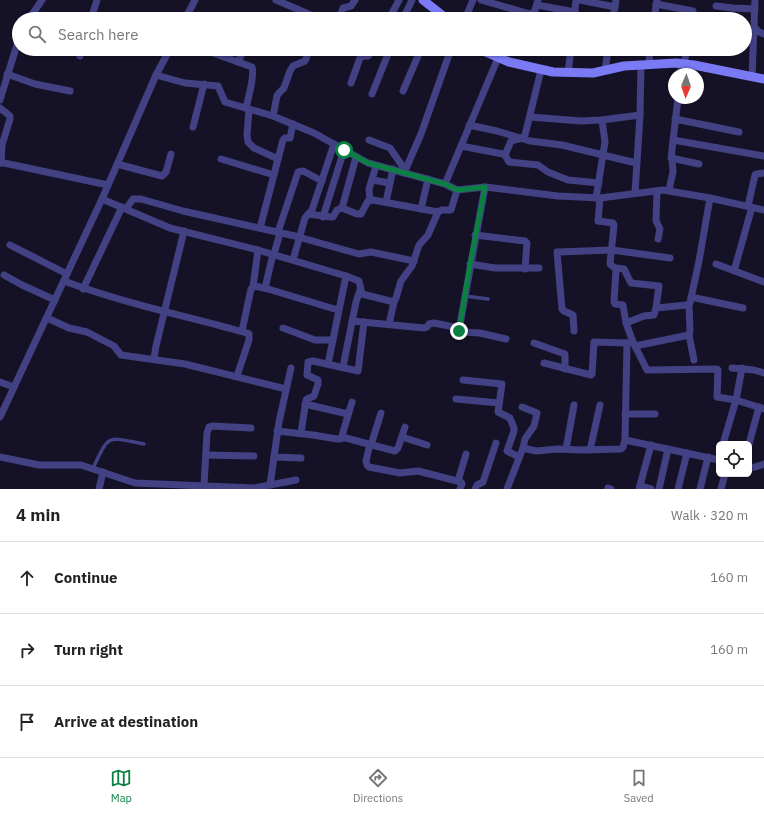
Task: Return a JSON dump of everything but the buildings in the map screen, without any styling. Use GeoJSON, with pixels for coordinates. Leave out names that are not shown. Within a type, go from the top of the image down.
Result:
{"type":"FeatureCollection","features":[{"type":"Feature","properties":{"kind":"street"},"geometry":{"type":"LineString","coordinates":[[34,12],[42,0]]}},
{"type":"Feature","properties":{"kind":"street"},"geometry":{"type":"LineString","coordinates":[[93,12],[97,0]]}},
{"type":"Feature","properties":{"kind":"street"},"geometry":{"type":"LineString","coordinates":[[188,12],[193,0]]}},
{"type":"Feature","properties":{"kind":"street"},"geometry":{"type":"LineString","coordinates":[[276,0],[303,12]]}},
{"type":"Feature","properties":{"kind":"street"},"geometry":{"type":"LineString","coordinates":[[342,12],[343,8],[351,6],[355,0]]}},
{"type":"Feature","properties":{"kind":"street"},"geometry":{"type":"LineString","coordinates":[[393,12],[400,0]]}},
{"type":"Feature","properties":{"kind":"street"},"geometry":{"type":"LineString","coordinates":[[406,12],[412,0]]}},
{"type":"Feature","properties":{"kind":"street"},"geometry":{"type":"LineString","coordinates":[[423,0],[433,12]]}},
{"type":"Feature","properties":{"kind":"street"},"geometry":{"type":"LineString","coordinates":[[468,12],[473,0]]}},
{"type":"Feature","properties":{"kind":"street"},"geometry":{"type":"LineString","coordinates":[[481,0],[523,12]]}},
{"type":"Feature","properties":{"kind":"street"},"geometry":{"type":"LineString","coordinates":[[574,12],[576,0]]}},
{"type":"Feature","properties":{"kind":"street"},"geometry":{"type":"LineString","coordinates":[[580,0],[616,4]]}},
{"type":"Feature","properties":{"kind":"street"},"geometry":{"type":"LineString","coordinates":[[752,77],[755,0]]}},
{"type":"Feature","properties":{"kind":"street"},"geometry":{"type":"LineString","coordinates":[[534,12],[538,2],[564,12]]}},
{"type":"Feature","properties":{"kind":"street"},"geometry":{"type":"LineString","coordinates":[[655,12],[657,2],[693,12]]}},
{"type":"Feature","properties":{"kind":"street"},"geometry":{"type":"LineString","coordinates":[[716,6],[755,9]]}},
{"type":"Feature","properties":{"kind":"street"},"geometry":{"type":"LineString","coordinates":[[755,28],[758,32],[764,34]]}},
{"type":"Feature","properties":{"kind":"street"},"geometry":{"type":"LineString","coordinates":[[0,100],[13,56]]}},
{"type":"Feature","properties":{"kind":"street"},"geometry":{"type":"LineString","coordinates":[[0,417],[102,199],[156,75],[166,56]]}},
{"type":"Feature","properties":{"kind":"street"},"geometry":{"type":"LineString","coordinates":[[221,56],[250,66],[253,69],[248,108],[248,142],[254,148],[278,159]]}},
{"type":"Feature","properties":{"kind":"street"},"geometry":{"type":"LineString","coordinates":[[238,62],[241,56]]}},
{"type":"Feature","properties":{"kind":"street"},"geometry":{"type":"LineString","coordinates":[[272,116],[277,96],[284,88],[290,71],[294,66],[305,61],[307,56]]}},
{"type":"Feature","properties":{"kind":"street"},"geometry":{"type":"LineString","coordinates":[[351,82],[360,58],[363,56]]}},
{"type":"Feature","properties":{"kind":"street"},"geometry":{"type":"LineString","coordinates":[[372,94],[387,56]]}},
{"type":"Feature","properties":{"kind":"street"},"geometry":{"type":"LineString","coordinates":[[404,91],[418,56]]}},
{"type":"Feature","properties":{"kind":"street"},"geometry":{"type":"LineString","coordinates":[[405,171],[421,134],[449,56]]}},
{"type":"Feature","properties":{"kind":"street"},"geometry":{"type":"LineString","coordinates":[[494,56],[509,62],[541,70],[568,73],[593,73],[624,66],[645,64],[683,64],[764,79]]}},
{"type":"Feature","properties":{"kind":"street"},"geometry":{"type":"LineString","coordinates":[[568,73],[570,56]]}},
{"type":"Feature","properties":{"kind":"street"},"geometry":{"type":"LineString","coordinates":[[605,71],[607,56]]}},
{"type":"Feature","properties":{"kind":"street"},"geometry":{"type":"LineString","coordinates":[[635,193],[640,115],[645,64],[648,56]]}},
{"type":"Feature","properties":{"kind":"street"},"geometry":{"type":"LineString","coordinates":[[682,68],[685,56]]}},
{"type":"Feature","properties":{"kind":"street"},"geometry":{"type":"LineString","coordinates":[[445,184],[498,58]]}},
{"type":"Feature","properties":{"kind":"street"},"geometry":{"type":"LineString","coordinates":[[541,70],[525,135],[522,138],[511,141],[505,155],[508,161],[538,165],[548,172],[568,180],[598,183]]}},
{"type":"Feature","properties":{"kind":"street"},"geometry":{"type":"LineString","coordinates":[[7,74],[35,84],[70,91]]}},
{"type":"Feature","properties":{"kind":"street"},"geometry":{"type":"LineString","coordinates":[[156,75],[185,83],[218,86],[225,102],[248,108],[293,124],[314,133],[368,163],[376,166],[405,171],[445,184],[457,190],[485,187],[558,196],[598,198],[669,190],[764,210]]}},
{"type":"Feature","properties":{"kind":"street"},"geometry":{"type":"LineString","coordinates":[[193,127],[204,84]]}},
{"type":"Feature","properties":{"kind":"street"},"geometry":{"type":"LineString","coordinates":[[669,190],[673,172],[671,157],[672,140],[677,104]]}},
{"type":"Feature","properties":{"kind":"street"},"geometry":{"type":"LineString","coordinates":[[0,108],[10,116],[10,119],[1,142],[0,163],[108,185]]}},
{"type":"Feature","properties":{"kind":"street"},"geometry":{"type":"LineString","coordinates":[[530,116],[581,121],[640,115]]}},
{"type":"Feature","properties":{"kind":"street"},"geometry":{"type":"LineString","coordinates":[[675,118],[739,132]]}},
{"type":"Feature","properties":{"kind":"street"},"geometry":{"type":"LineString","coordinates":[[602,120],[604,154],[598,183],[598,221],[613,222],[614,225],[610,264],[616,268],[624,270],[631,283],[658,286],[654,315],[644,316],[626,323]]}},
{"type":"Feature","properties":{"kind":"street"},"geometry":{"type":"LineString","coordinates":[[260,228],[283,140],[285,138],[290,138],[293,124]]}},
{"type":"Feature","properties":{"kind":"street"},"geometry":{"type":"LineString","coordinates":[[469,125],[530,141],[562,145],[636,162]]}},
{"type":"Feature","properties":{"kind":"street"},"geometry":{"type":"LineString","coordinates":[[369,140],[390,148],[405,171]]}},
{"type":"Feature","properties":{"kind":"street"},"geometry":{"type":"LineString","coordinates":[[672,140],[764,156]]}},
{"type":"Feature","properties":{"kind":"street"},"geometry":{"type":"LineString","coordinates":[[293,260],[305,218],[312,210],[334,144]]}},
{"type":"Feature","properties":{"kind":"street"},"geometry":{"type":"LineString","coordinates":[[461,146],[505,155]]}},
{"type":"Feature","properties":{"kind":"street"},"geometry":{"type":"LineString","coordinates":[[324,217],[344,150]]}},
{"type":"Feature","properties":{"kind":"street"},"geometry":{"type":"LineString","coordinates":[[117,164],[162,176],[166,172],[171,154]]}},
{"type":"Feature","properties":{"kind":"street"},"geometry":{"type":"LineString","coordinates":[[342,208],[356,157]]}},
{"type":"Feature","properties":{"kind":"street"},"geometry":{"type":"LineString","coordinates":[[222,159],[274,175]]}},
{"type":"Feature","properties":{"kind":"street"},"geometry":{"type":"LineString","coordinates":[[672,159],[699,164]]}},
{"type":"Feature","properties":{"kind":"street"},"geometry":{"type":"LineString","coordinates":[[308,214],[333,217],[337,210],[342,208],[357,214],[361,214],[370,200],[369,192],[376,166]]}},
{"type":"Feature","properties":{"kind":"street"},"geometry":{"type":"LineString","coordinates":[[386,202],[393,169]]}},
{"type":"Feature","properties":{"kind":"street"},"geometry":{"type":"LineString","coordinates":[[265,288],[279,233],[298,172],[303,171],[322,181]]}},
{"type":"Feature","properties":{"kind":"street"},"geometry":{"type":"LineString","coordinates":[[734,271],[750,206],[755,175],[764,173]]}},
{"type":"Feature","properties":{"kind":"street"},"geometry":{"type":"LineString","coordinates":[[421,209],[428,179]]}},
{"type":"Feature","properties":{"kind":"street"},"geometry":{"type":"LineString","coordinates":[[372,180],[390,183]]}},
{"type":"Feature","properties":{"kind":"street"},"geometry":{"type":"LineString","coordinates":[[459,328],[485,187]]}},
{"type":"Feature","properties":{"kind":"street"},"geometry":{"type":"LineString","coordinates":[[370,200],[438,212],[442,210],[451,210],[457,190]]}},
{"type":"Feature","properties":{"kind":"street"},"geometry":{"type":"LineString","coordinates":[[657,191],[656,221],[660,229],[658,240]]}},
{"type":"Feature","properties":{"kind":"street"},"geometry":{"type":"LineString","coordinates":[[694,360],[689,335],[689,305],[710,198]]}},
{"type":"Feature","properties":{"kind":"street"},"geometry":{"type":"LineString","coordinates":[[102,199],[170,228],[274,254],[359,281],[360,290],[356,302],[343,368]]}},
{"type":"Feature","properties":{"kind":"street"},"geometry":{"type":"LineString","coordinates":[[83,288],[124,208],[131,201],[136,199],[299,237],[359,254],[371,252],[414,261]]}},
{"type":"Feature","properties":{"kind":"street"},"geometry":{"type":"LineString","coordinates":[[389,324],[401,281],[411,268],[419,245],[428,235],[438,212]]}},
{"type":"Feature","properties":{"kind":"street"},"geometry":{"type":"LineString","coordinates":[[154,359],[184,231]]}},
{"type":"Feature","properties":{"kind":"street"},"geometry":{"type":"LineString","coordinates":[[475,235],[526,241],[525,269]]}},
{"type":"Feature","properties":{"kind":"street"},"geometry":{"type":"LineString","coordinates":[[10,245],[83,288],[165,312],[247,333],[250,336],[237,376]]}},
{"type":"Feature","properties":{"kind":"street"},"geometry":{"type":"LineString","coordinates":[[242,332],[253,287],[258,250]]}},
{"type":"Feature","properties":{"kind":"street"},"geometry":{"type":"LineString","coordinates":[[574,331],[573,315],[564,312],[562,309],[557,253],[612,250],[670,258]]}},
{"type":"Feature","properties":{"kind":"street"},"geometry":{"type":"LineString","coordinates":[[470,264],[495,268],[539,268]]}},
{"type":"Feature","properties":{"kind":"street"},"geometry":{"type":"LineString","coordinates":[[716,264],[764,282]]}},
{"type":"Feature","properties":{"kind":"street"},"geometry":{"type":"LineString","coordinates":[[616,268],[614,302],[615,304],[623,305],[632,344],[647,370],[717,369],[717,397],[736,400],[762,408],[750,441]]}},
{"type":"Feature","properties":{"kind":"street"},"geometry":{"type":"LineString","coordinates":[[4,275],[55,300]]}},
{"type":"Feature","properties":{"kind":"street"},"geometry":{"type":"LineString","coordinates":[[328,364],[346,276]]}},
{"type":"Feature","properties":{"kind":"street"},"geometry":{"type":"LineString","coordinates":[[253,287],[265,288],[338,310]]}},
{"type":"Feature","properties":{"kind":"street"},"geometry":{"type":"LineString","coordinates":[[360,290],[365,296],[394,302]]}},
{"type":"Feature","properties":{"kind":"street"},"geometry":{"type":"LineString","coordinates":[[691,297],[743,308]]}},
{"type":"Feature","properties":{"kind":"street"},"geometry":{"type":"LineString","coordinates":[[656,308],[689,305]]}},
{"type":"Feature","properties":{"kind":"street"},"geometry":{"type":"LineString","coordinates":[[47,318],[69,328],[87,332],[114,346],[121,355],[196,366],[286,389]]}},
{"type":"Feature","properties":{"kind":"street"},"geometry":{"type":"LineString","coordinates":[[352,321],[424,328],[429,324],[434,323],[459,328],[461,332],[480,333],[506,339]]}},
{"type":"Feature","properties":{"kind":"street"},"geometry":{"type":"LineString","coordinates":[[301,433],[305,404],[307,399],[314,396],[318,381],[316,378],[307,375],[307,364],[311,361],[354,371],[359,370],[364,322]]}},
{"type":"Feature","properties":{"kind":"street"},"geometry":{"type":"LineString","coordinates":[[282,328],[315,340],[333,340]]}},
{"type":"Feature","properties":{"kind":"street"},"geometry":{"type":"LineString","coordinates":[[544,364],[592,374],[594,342],[632,344],[689,335]]}},
{"type":"Feature","properties":{"kind":"street"},"geometry":{"type":"LineString","coordinates":[[534,343],[565,354],[565,368]]}},
{"type":"Feature","properties":{"kind":"street"},"geometry":{"type":"LineString","coordinates":[[523,448],[536,451],[622,448],[625,440],[625,414],[632,344]]}},
{"type":"Feature","properties":{"kind":"street"},"geometry":{"type":"LineString","coordinates":[[270,485],[277,431],[291,368]]}},
{"type":"Feature","properties":{"kind":"street"},"geometry":{"type":"LineString","coordinates":[[732,368],[742,368],[764,373]]}},
{"type":"Feature","properties":{"kind":"street"},"geometry":{"type":"LineString","coordinates":[[724,441],[736,400],[742,368]]}},
{"type":"Feature","properties":{"kind":"street"},"geometry":{"type":"LineString","coordinates":[[463,380],[502,384],[498,412],[510,418],[514,428],[507,451],[519,457]]}},
{"type":"Feature","properties":{"kind":"street"},"geometry":{"type":"LineString","coordinates":[[0,382],[14,387]]}},
{"type":"Feature","properties":{"kind":"street"},"geometry":{"type":"LineString","coordinates":[[456,399],[499,404]]}},
{"type":"Feature","properties":{"kind":"street"},"geometry":{"type":"LineString","coordinates":[[342,437],[352,402]]}},
{"type":"Feature","properties":{"kind":"street"},"geometry":{"type":"LineString","coordinates":[[305,404],[348,414]]}},
{"type":"Feature","properties":{"kind":"street"},"geometry":{"type":"LineString","coordinates":[[566,449],[574,405]]}},
{"type":"Feature","properties":{"kind":"street"},"geometry":{"type":"LineString","coordinates":[[590,450],[600,405]]}},
{"type":"Feature","properties":{"kind":"street"},"geometry":{"type":"LineString","coordinates":[[507,489],[525,439],[534,428],[537,413],[522,407]]}},
{"type":"Feature","properties":{"kind":"street"},"geometry":{"type":"LineString","coordinates":[[381,413],[370,444],[366,461],[369,467],[400,473],[418,471],[458,481],[462,483],[460,489]]}},
{"type":"Feature","properties":{"kind":"street"},"geometry":{"type":"LineString","coordinates":[[625,414],[655,414]]}},
{"type":"Feature","properties":{"kind":"street"},"geometry":{"type":"LineString","coordinates":[[204,485],[207,433],[209,427],[251,428]]}},
{"type":"Feature","properties":{"kind":"street"},"geometry":{"type":"LineString","coordinates":[[277,431],[337,439],[341,439],[342,437],[395,451],[398,448],[405,427]]}},
{"type":"Feature","properties":{"kind":"street"},"geometry":{"type":"LineString","coordinates":[[402,437],[427,445]]}},
{"type":"Feature","properties":{"kind":"street"},"geometry":{"type":"LineString","coordinates":[[625,440],[716,459]]}},
{"type":"Feature","properties":{"kind":"street"},"geometry":{"type":"LineString","coordinates":[[475,489],[477,485],[482,482],[496,443]]}},
{"type":"Feature","properties":{"kind":"street"},"geometry":{"type":"LineString","coordinates":[[651,446],[639,487],[651,489]]}},
{"type":"Feature","properties":{"kind":"street"},"geometry":{"type":"LineString","coordinates":[[659,489],[668,449]]}},
{"type":"Feature","properties":{"kind":"street"},"geometry":{"type":"LineString","coordinates":[[678,489],[687,453]]}},
{"type":"Feature","properties":{"kind":"street"},"geometry":{"type":"LineString","coordinates":[[458,481],[466,454]]}},
{"type":"Feature","properties":{"kind":"street"},"geometry":{"type":"LineString","coordinates":[[206,455],[254,456]]}},
{"type":"Feature","properties":{"kind":"street"},"geometry":{"type":"LineString","coordinates":[[0,457],[39,465],[74,464],[93,468],[132,486],[204,485],[254,488],[296,480]]}},
{"type":"Feature","properties":{"kind":"street"},"geometry":{"type":"LineString","coordinates":[[274,457],[301,458]]}},
{"type":"Feature","properties":{"kind":"street"},"geometry":{"type":"LineString","coordinates":[[700,489],[708,457]]}},
{"type":"Feature","properties":{"kind":"street"},"geometry":{"type":"LineString","coordinates":[[752,468],[764,464]]}},
{"type":"Feature","properties":{"kind":"street"},"geometry":{"type":"LineString","coordinates":[[99,489],[103,472]]}},
{"type":"Feature","properties":{"kind":"street"},"geometry":{"type":"LineString","coordinates":[[721,489],[724,477]]}},
{"type":"Feature","properties":{"kind":"lane"},"geometry":{"type":"LineString","coordinates":[[464,296],[488,299]]}},
{"type":"Feature","properties":{"kind":"lane"},"geometry":{"type":"LineString","coordinates":[[93,468],[104,444],[108,440],[116,439],[144,444]]}},
{"type":"Feature","properties":{"kind":"route"},"geometry":{"type":"LineString","coordinates":[[344,150],[376,166],[393,169],[445,184],[457,190],[485,187],[459,331]]}}]}
